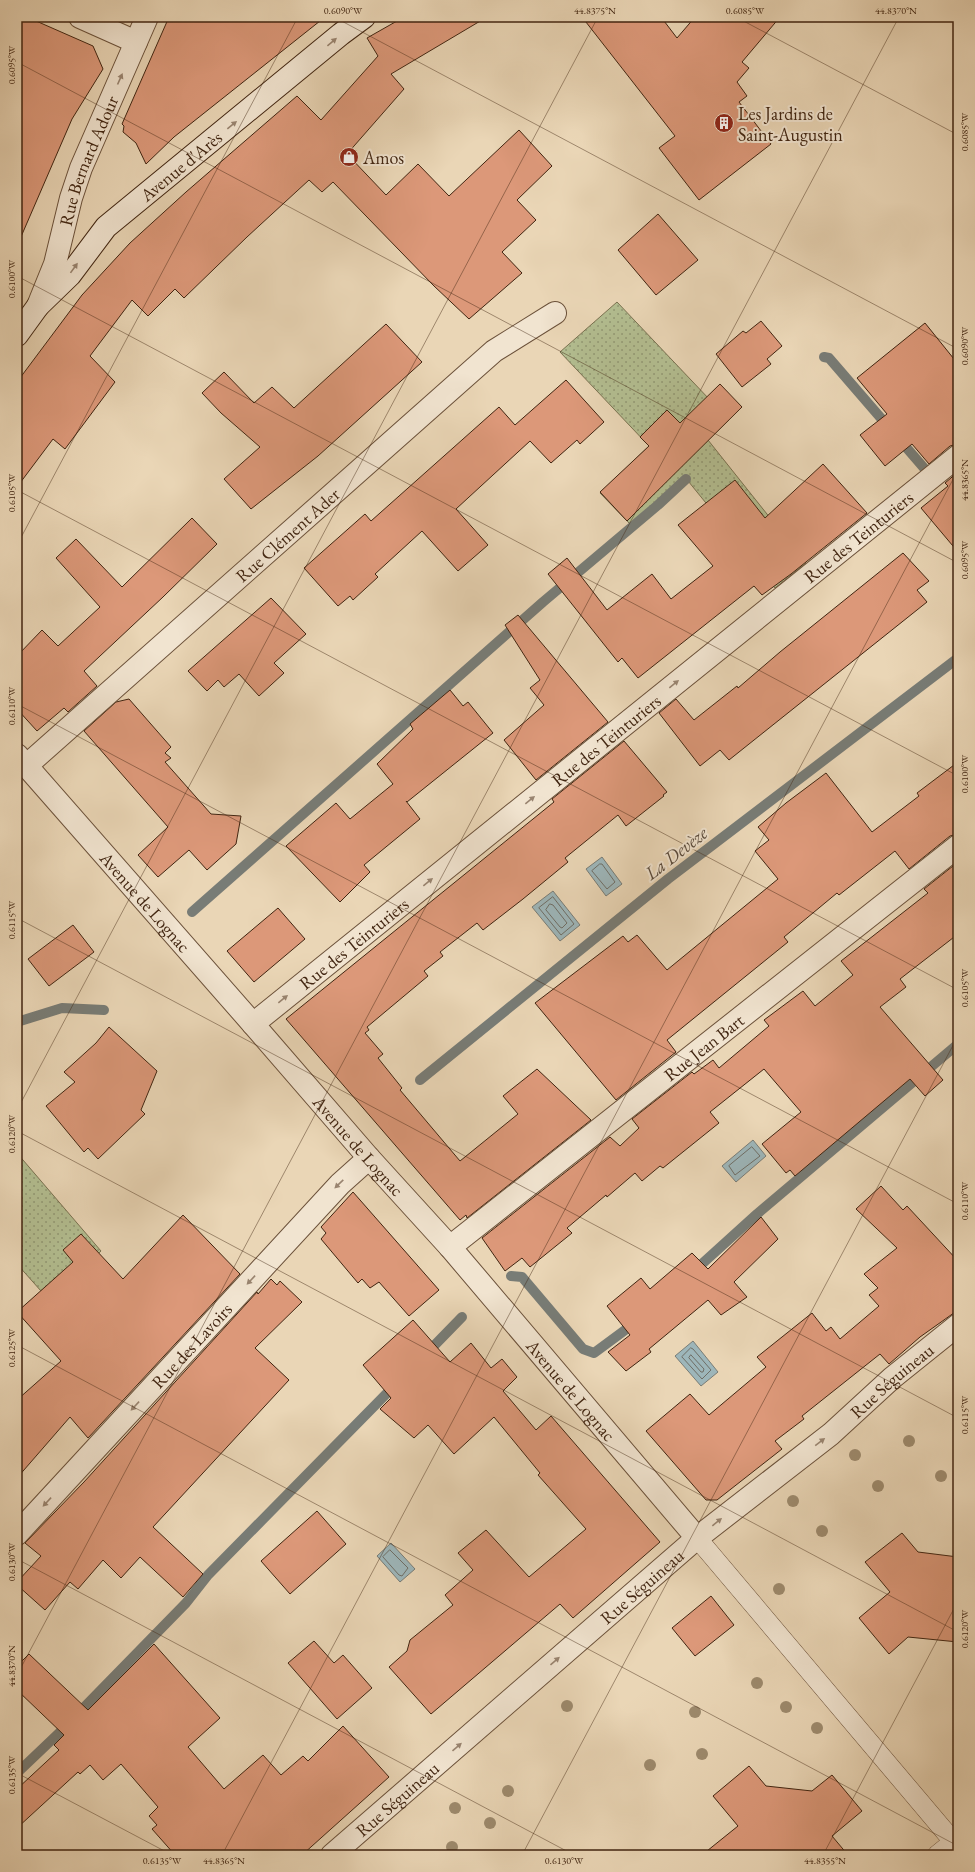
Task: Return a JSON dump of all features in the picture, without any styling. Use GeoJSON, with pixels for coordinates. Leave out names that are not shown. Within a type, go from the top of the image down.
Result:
{"type":"FeatureCollection","features":[{"type":"Feature","properties":{"kind":"street"},"geometry":{"type":"LineString","coordinates":[[80,17],[136,42]]}},
{"type":"Feature","properties":{"kind":"street","name":"Rue Bernard Adour"},"geometry":{"type":"LineString","coordinates":[[38,306],[55,264],[70,198],[81,168],[147,17]]}},
{"type":"Feature","properties":{"kind":"street","name":"Avenue d'Arès"},"geometry":{"type":"LineString","coordinates":[[17,335],[38,306],[70,275],[98,236],[123,213],[195,156],[341,34],[364,17]]}},
{"type":"Feature","properties":{"kind":"street","name":"Rue Clément Ader"},"geometry":{"type":"LineString","coordinates":[[22,760],[494,351],[555,313]]}},
{"type":"Feature","properties":{"kind":"street","name":"Rue des Teinturiers"},"geometry":{"type":"LineString","coordinates":[[253,1024],[958,456]]}},
{"type":"Feature","properties":{"kind":"street","name":"Avenue de Lognac"},"geometry":{"type":"LineString","coordinates":[[22,760],[369,1158],[450,1247],[697,1538]]}},
{"type":"Feature","properties":{"kind":"street","name":"Rue Jean Bart"},"geometry":{"type":"LineString","coordinates":[[450,1247],[958,846]]}},
{"type":"Feature","properties":{"kind":"street","name":"Rue des Lavoirs"},"geometry":{"type":"LineString","coordinates":[[17,1534],[340,1184],[369,1158]]}},
{"type":"Feature","properties":{"kind":"street","name":"Rue Séguineau"},"geometry":{"type":"LineString","coordinates":[[332,1855],[697,1538],[831,1434],[892,1378],[958,1325]]}},
{"type":"Feature","properties":{"kind":"lane"},"geometry":{"type":"LineString","coordinates":[[697,1538],[957,1842],[937,1855]]}},
{"type":"Feature","properties":{"kind":"green space"},"geometry":{"type":"Polygon","coordinates":[[[617,302],[729,420],[708,440],[806,563],[775,588],[684,476],[631,525],[600,493],[649,446],[560,352],[617,302]]]}},
{"type":"Feature","properties":{"kind":"green space"},"geometry":{"type":"Polygon","coordinates":[[[17,1153],[101,1251],[80,1272],[41,1291],[17,1264],[17,1153]]]}},
{"type":"Feature","properties":{"kind":"water"},"geometry":{"type":"Polygon","coordinates":[[[602,857],[622,884],[606,896],[586,869],[602,857]]]}},
{"type":"Feature","properties":{"kind":"water"},"geometry":{"type":"Polygon","coordinates":[[[553,891],[580,925],[560,941],[532,907],[553,891]]]}},
{"type":"Feature","properties":{"kind":"water"},"geometry":{"type":"Polygon","coordinates":[[[753,1140],[766,1156],[736,1182],[722,1166],[753,1140]]]}},
{"type":"Feature","properties":{"kind":"water"},"geometry":{"type":"Polygon","coordinates":[[[693,1341],[718,1372],[701,1386],[675,1356],[693,1341]]]}},
{"type":"Feature","properties":{"kind":"water"},"geometry":{"type":"Polygon","coordinates":[[[391,1543],[415,1569],[400,1582],[377,1556],[391,1543]]]}},
{"type":"Feature","properties":{"kind":"building"},"geometry":{"type":"Polygon","coordinates":[[[17,17],[27,17],[93,46],[103,69],[72,119],[17,246],[17,17]]]}},
{"type":"Feature","properties":{"kind":"building"},"geometry":{"type":"Polygon","coordinates":[[[169,17],[325,17],[174,137],[146,164],[136,143],[123,132],[124,126],[122,124],[169,17]]]}},
{"type":"Feature","properties":{"kind":"building"},"geometry":{"type":"Polygon","coordinates":[[[404,17],[487,17],[391,74],[404,89],[347,154],[386,195],[418,164],[449,196],[519,130],[552,166],[517,200],[536,220],[502,252],[522,273],[469,319],[434,286],[333,182],[322,192],[309,180],[184,298],[175,289],[148,316],[132,300],[90,356],[115,382],[65,449],[53,439],[17,487],[17,382],[82,295],[130,243],[186,192],[297,96],[321,120],[378,56],[367,38],[404,17]]]}},
{"type":"Feature","properties":{"kind":"building"},"geometry":{"type":"Polygon","coordinates":[[[582,17],[661,17],[677,38],[695,17],[780,17],[742,62],[749,68],[737,82],[747,96],[739,102],[771,144],[699,200],[659,148],[675,136],[582,17]]]}},
{"type":"Feature","properties":{"kind":"building"},"geometry":{"type":"Polygon","coordinates":[[[658,214],[698,260],[656,295],[618,250],[658,214]]]}},
{"type":"Feature","properties":{"kind":"building"},"geometry":{"type":"Polygon","coordinates":[[[761,321],[782,346],[767,359],[771,364],[742,387],[716,354],[743,331],[746,333],[761,321]]]}},
{"type":"Feature","properties":{"kind":"building"},"geometry":{"type":"Polygon","coordinates":[[[925,323],[958,364],[958,444],[950,446],[929,464],[912,444],[885,466],[860,435],[887,414],[857,378],[925,323]]]}},
{"type":"Feature","properties":{"kind":"building"},"geometry":{"type":"Polygon","coordinates":[[[386,324],[422,362],[318,456],[251,509],[224,479],[260,447],[221,413],[202,393],[224,372],[254,403],[272,387],[294,408],[386,324]]]}},
{"type":"Feature","properties":{"kind":"building"},"geometry":{"type":"Polygon","coordinates":[[[566,380],[604,422],[580,444],[577,440],[551,463],[530,441],[456,509],[488,545],[458,571],[422,531],[375,574],[378,577],[353,600],[350,596],[338,606],[304,568],[365,514],[371,521],[499,407],[515,425],[566,380]]]}},
{"type":"Feature","properties":{"kind":"building"},"geometry":{"type":"Polygon","coordinates":[[[720,384],[742,407],[627,521],[600,492],[649,446],[640,437],[667,410],[680,423],[720,384]]]}},
{"type":"Feature","properties":{"kind":"building"},"geometry":{"type":"Polygon","coordinates":[[[823,464],[867,513],[791,574],[762,595],[754,586],[638,678],[622,658],[618,662],[548,574],[567,558],[607,610],[652,574],[671,599],[713,566],[678,525],[735,480],[765,518],[823,464]]]}},
{"type":"Feature","properties":{"kind":"building"},"geometry":{"type":"Polygon","coordinates":[[[958,472],[958,552],[921,508],[948,486],[945,483],[958,472]]]}},
{"type":"Feature","properties":{"kind":"building"},"geometry":{"type":"Polygon","coordinates":[[[192,518],[217,544],[84,671],[97,686],[68,712],[64,708],[37,731],[17,709],[17,656],[42,630],[58,646],[100,607],[56,558],[76,539],[122,587],[192,518]]]}},
{"type":"Feature","properties":{"kind":"building"},"geometry":{"type":"Polygon","coordinates":[[[903,553],[929,581],[917,590],[927,602],[729,760],[720,750],[700,766],[659,713],[676,699],[694,720],[737,686],[738,688],[780,652],[903,553]]]}},
{"type":"Feature","properties":{"kind":"building"},"geometry":{"type":"Polygon","coordinates":[[[271,598],[306,634],[274,663],[284,673],[259,696],[239,674],[224,687],[218,680],[207,691],[188,671],[271,598]]]}},
{"type":"Feature","properties":{"kind":"building"},"geometry":{"type":"Polygon","coordinates":[[[518,615],[608,722],[536,780],[504,740],[544,705],[530,688],[540,680],[505,625],[518,615]]]}},
{"type":"Feature","properties":{"kind":"building"},"geometry":{"type":"Polygon","coordinates":[[[450,690],[463,706],[468,702],[493,733],[407,802],[406,801],[420,819],[364,865],[370,872],[340,902],[286,846],[336,803],[350,819],[393,784],[377,764],[413,729],[410,724],[450,690]]]}},
{"type":"Feature","properties":{"kind":"building"},"geometry":{"type":"Polygon","coordinates":[[[129,699],[171,747],[165,753],[171,758],[165,762],[211,814],[241,816],[236,844],[207,870],[189,850],[158,877],[138,855],[168,827],[84,731],[116,702],[129,699]]]}},
{"type":"Feature","properties":{"kind":"building"},"geometry":{"type":"Polygon","coordinates":[[[624,741],[667,792],[663,795],[664,796],[626,826],[618,815],[565,858],[568,862],[483,930],[477,923],[440,952],[443,956],[424,971],[428,976],[367,1027],[369,1030],[365,1033],[383,1054],[378,1058],[402,1088],[400,1090],[460,1161],[518,1114],[503,1096],[537,1069],[591,1120],[467,1218],[466,1215],[460,1220],[286,1019],[554,802],[552,799],[624,741]]]}},
{"type":"Feature","properties":{"kind":"building"},"geometry":{"type":"Polygon","coordinates":[[[958,762],[958,834],[950,836],[909,869],[895,851],[839,895],[837,893],[784,937],[788,942],[667,1040],[676,1052],[616,1100],[535,1003],[623,936],[628,942],[637,935],[667,970],[778,879],[755,851],[769,840],[758,827],[786,803],[826,773],[872,832],[919,796],[917,793],[958,762]]]}},
{"type":"Feature","properties":{"kind":"building"},"geometry":{"type":"Polygon","coordinates":[[[958,862],[958,934],[900,979],[906,987],[880,1007],[943,1080],[925,1096],[910,1079],[795,1176],[790,1170],[786,1173],[762,1144],[801,1112],[764,1069],[710,1112],[719,1123],[663,1168],[660,1166],[642,1181],[635,1173],[567,1228],[572,1233],[530,1267],[522,1258],[505,1271],[482,1238],[610,1137],[620,1146],[639,1128],[632,1119],[692,1072],[694,1074],[713,1060],[719,1068],[769,1026],[764,1020],[803,991],[815,1006],[853,975],[841,961],[928,893],[924,889],[958,862]]]}},
{"type":"Feature","properties":{"kind":"building"},"geometry":{"type":"Polygon","coordinates":[[[278,908],[305,939],[254,982],[227,951],[278,908]]]}},
{"type":"Feature","properties":{"kind":"building"},"geometry":{"type":"Polygon","coordinates":[[[73,925],[94,952],[49,986],[28,959],[73,925]]]}},
{"type":"Feature","properties":{"kind":"building"},"geometry":{"type":"Polygon","coordinates":[[[109,1027],[157,1071],[141,1110],[145,1114],[98,1159],[88,1148],[84,1152],[46,1106],[75,1082],[64,1072],[96,1043],[109,1027]]]}},
{"type":"Feature","properties":{"kind":"building"},"geometry":{"type":"Polygon","coordinates":[[[881,1186],[903,1210],[907,1206],[958,1261],[958,1310],[920,1337],[889,1364],[880,1354],[802,1416],[804,1419],[775,1441],[782,1449],[717,1500],[706,1500],[646,1431],[690,1394],[709,1415],[766,1367],[757,1357],[812,1313],[826,1331],[831,1327],[840,1339],[879,1306],[869,1295],[878,1288],[864,1274],[897,1248],[856,1209],[881,1186]]]}},
{"type":"Feature","properties":{"kind":"building"},"geometry":{"type":"Polygon","coordinates":[[[353,1192],[439,1290],[409,1316],[379,1282],[370,1288],[362,1279],[358,1283],[321,1239],[326,1233],[321,1227],[353,1192]]]}},
{"type":"Feature","properties":{"kind":"building"},"geometry":{"type":"Polygon","coordinates":[[[183,1215],[240,1274],[88,1438],[70,1417],[17,1478],[17,1400],[61,1361],[17,1312],[73,1262],[63,1250],[81,1234],[123,1279],[183,1215]]]}},
{"type":"Feature","properties":{"kind":"building"},"geometry":{"type":"Polygon","coordinates":[[[761,1217],[778,1239],[734,1282],[747,1297],[721,1315],[708,1300],[649,1349],[651,1352],[626,1371],[608,1352],[630,1335],[607,1306],[641,1278],[650,1289],[692,1253],[708,1269],[761,1217]]]}},
{"type":"Feature","properties":{"kind":"building"},"geometry":{"type":"Polygon","coordinates":[[[271,1279],[277,1285],[280,1281],[302,1302],[255,1348],[289,1380],[153,1527],[203,1574],[183,1597],[140,1557],[121,1578],[103,1560],[78,1589],[70,1582],[45,1610],[17,1585],[17,1582],[41,1556],[25,1543],[84,1482],[257,1292],[258,1294],[271,1279]]]}},
{"type":"Feature","properties":{"kind":"building"},"geometry":{"type":"Polygon","coordinates":[[[413,1320],[450,1362],[471,1343],[491,1368],[502,1359],[517,1377],[503,1391],[536,1430],[551,1416],[660,1542],[573,1618],[560,1604],[431,1714],[389,1667],[407,1651],[410,1640],[453,1605],[445,1595],[473,1570],[458,1553],[486,1530],[529,1577],[586,1529],[538,1475],[540,1473],[494,1417],[454,1454],[428,1425],[414,1438],[380,1409],[391,1398],[363,1365],[413,1320]]]}},
{"type":"Feature","properties":{"kind":"building"},"geometry":{"type":"Polygon","coordinates":[[[317,1511],[346,1544],[290,1594],[261,1561],[317,1511]]]}},
{"type":"Feature","properties":{"kind":"building"},"geometry":{"type":"Polygon","coordinates":[[[902,1533],[918,1552],[958,1557],[958,1642],[908,1637],[889,1654],[859,1618],[890,1592],[865,1562],[902,1533]]]}},
{"type":"Feature","properties":{"kind":"building"},"geometry":{"type":"Polygon","coordinates":[[[711,1596],[734,1625],[695,1656],[672,1628],[711,1596]]]}},
{"type":"Feature","properties":{"kind":"building"},"geometry":{"type":"Polygon","coordinates":[[[314,1641],[334,1663],[343,1655],[372,1688],[337,1719],[288,1663],[314,1641]]]}},
{"type":"Feature","properties":{"kind":"building"},"geometry":{"type":"Polygon","coordinates":[[[154,1644],[220,1718],[188,1747],[224,1789],[263,1755],[281,1775],[303,1756],[308,1761],[343,1726],[389,1777],[302,1855],[175,1855],[152,1829],[157,1825],[149,1816],[158,1807],[121,1764],[103,1780],[90,1765],[80,1774],[78,1772],[17,1828],[17,1789],[59,1750],[54,1745],[64,1735],[17,1690],[17,1666],[29,1654],[88,1710],[154,1644]]]}},
{"type":"Feature","properties":{"kind":"building"},"geometry":{"type":"Polygon","coordinates":[[[749,1766],[766,1786],[812,1791],[832,1775],[862,1811],[832,1836],[848,1855],[702,1855],[738,1826],[713,1796],[749,1766]]]}},
{"type":"Feature","properties":{"kind":"waterway"},"geometry":{"type":"LineString","coordinates":[[824,357],[829,358],[924,468]]}},
{"type":"Feature","properties":{"kind":"waterway"},"geometry":{"type":"LineString","coordinates":[[192,912],[543,602],[658,505],[686,479]]}},
{"type":"Feature","properties":{"kind":"waterway","name":"La Devèze"},"geometry":{"type":"LineString","coordinates":[[420,1080],[668,879],[958,658]]}},
{"type":"Feature","properties":{"kind":"waterway","name":"La Devèze"},"geometry":{"type":"LineString","coordinates":[[17,1022],[62,1008],[104,1010]]}},
{"type":"Feature","properties":{"kind":"waterway"},"geometry":{"type":"LineString","coordinates":[[693,1272],[757,1214],[958,1044]]}},
{"type":"Feature","properties":{"kind":"waterway"},"geometry":{"type":"LineString","coordinates":[[511,1276],[522,1277],[583,1349],[594,1353],[636,1322]]}},
{"type":"Feature","properties":{"kind":"waterway"},"geometry":{"type":"LineString","coordinates":[[426,1354],[462,1317]]}},
{"type":"Feature","properties":{"kind":"waterway"},"geometry":{"type":"LineString","coordinates":[[17,1773],[59,1733],[186,1603],[208,1575],[396,1384]]}},
{"type":"Feature","properties":{"kind":"place","name":"Les Jardins de Saint-Augustin"},"geometry":{"type":"Point","coordinates":[724,123]}},
{"type":"Feature","properties":{"kind":"place","name":"Amos"},"geometry":{"type":"Point","coordinates":[349,157]}}]}
